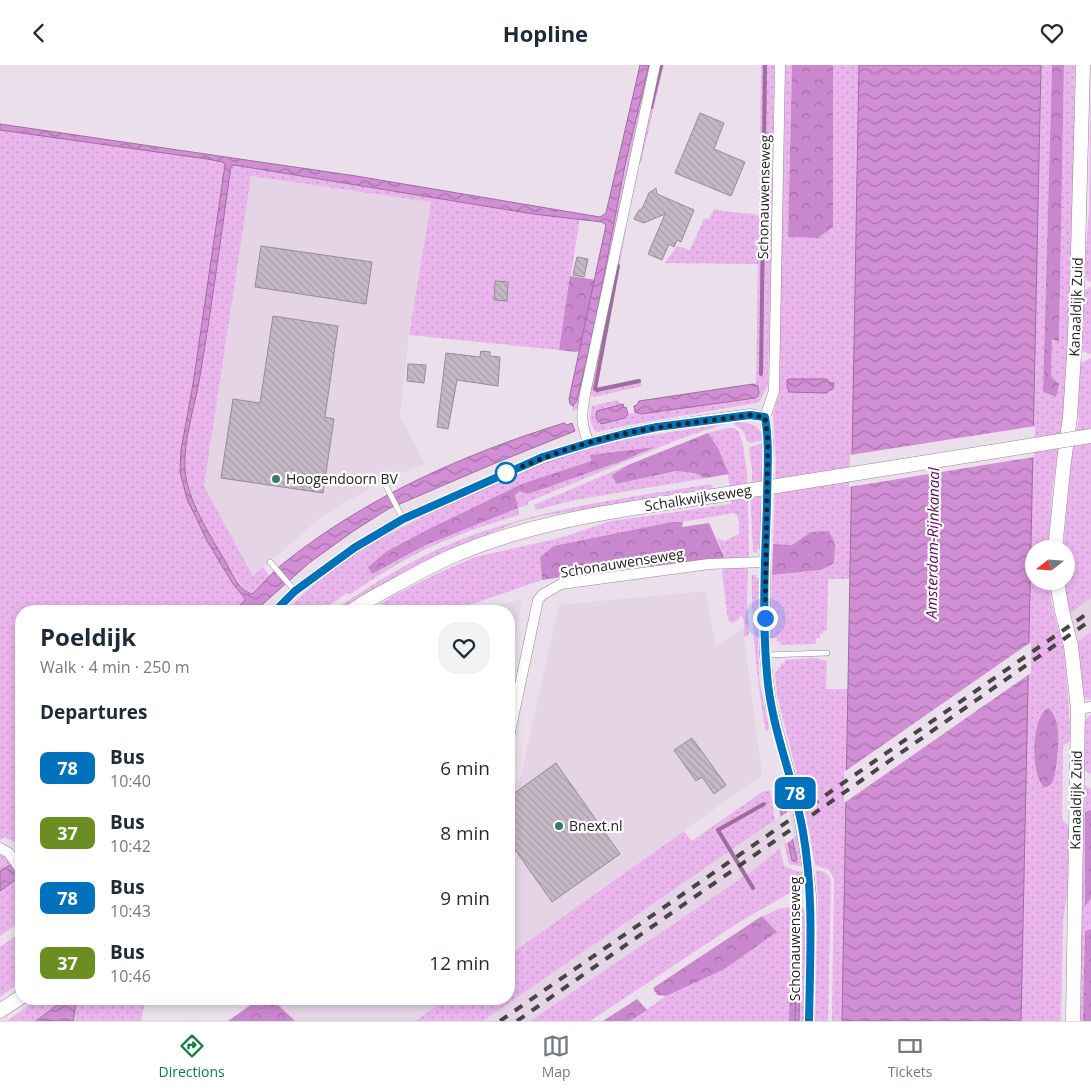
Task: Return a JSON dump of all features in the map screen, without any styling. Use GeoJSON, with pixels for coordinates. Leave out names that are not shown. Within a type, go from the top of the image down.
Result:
{"type":"FeatureCollection","features":[{"type":"Feature","properties":{"kind":"street"},"geometry":{"type":"LineString","coordinates":[[589,443],[584,432],[581,417],[655,65]]}},
{"type":"Feature","properties":{"kind":"street","name":"Schonauwenseweg"},"geometry":{"type":"LineString","coordinates":[[780,65],[774,391],[765,417],[768,441],[765,562],[766,655],[771,705],[796,797],[808,869],[811,895],[809,1021]]}},
{"type":"Feature","properties":{"kind":"street","name":"Kanaaldijk Zuid"},"geometry":{"type":"LineString","coordinates":[[1056,540],[1070,417],[1078,288],[1082,65]]}},
{"type":"Feature","properties":{"kind":"street"},"geometry":{"type":"LineString","coordinates":[[281,605],[295,591],[354,548],[403,519],[543,457],[589,443],[657,427],[750,415],[765,417]]}},
{"type":"Feature","properties":{"kind":"street","name":"Schalkwijkseweg"},"geometry":{"type":"LineString","coordinates":[[362,605],[448,557],[549,525],[615,511],[1091,436]]}},
{"type":"Feature","properties":{"kind":"street","name":"Schonauwenseweg"},"geometry":{"type":"LineString","coordinates":[[515,709],[538,600],[542,595],[561,584],[709,564],[765,562]]}},
{"type":"Feature","properties":{"kind":"street","name":"Kanaaldijk Zuid"},"geometry":{"type":"LineString","coordinates":[[1058,590],[1084,708],[1073,1021]]}},
{"type":"Feature","properties":{"kind":"street"},"geometry":{"type":"LineString","coordinates":[[0,848],[9,853],[15,861]]}},
{"type":"Feature","properties":{"kind":"street"},"geometry":{"type":"LineString","coordinates":[[0,1011],[15,1001]]}},
{"type":"Feature","properties":{"kind":"lane"},"geometry":{"type":"LineString","coordinates":[[384,482],[403,519]]}},
{"type":"Feature","properties":{"kind":"lane"},"geometry":{"type":"LineString","coordinates":[[270,563],[295,591]]}},
{"type":"Feature","properties":{"kind":"lane"},"geometry":{"type":"LineString","coordinates":[[766,655],[827,653]]}},
{"type":"Feature","properties":{"kind":"shaded area"},"geometry":{"type":"Polygon","coordinates":[[[649,65],[653,65],[578,409],[572,411],[577,400],[595,323],[625,165],[649,65]]]}},
{"type":"Feature","properties":{"kind":"shaded area"},"geometry":{"type":"Polygon","coordinates":[[[657,65],[664,65],[641,163],[636,161],[657,65]]]}},
{"type":"Feature","properties":{"kind":"shaded area"},"geometry":{"type":"Polygon","coordinates":[[[761,65],[774,65],[773,144],[769,147],[760,148],[761,65]]]}},
{"type":"Feature","properties":{"kind":"shaded area"},"geometry":{"type":"Polygon","coordinates":[[[784,65],[792,65],[788,237],[818,238],[833,227],[833,65],[859,65],[850,579],[828,579],[827,630],[820,634],[820,638],[816,638],[816,644],[781,645],[780,641],[777,642],[777,638],[771,638],[772,575],[821,570],[811,532],[792,545],[773,544],[776,463],[773,413],[779,395],[784,65]],[[788,379],[788,383],[828,391],[833,389],[834,384],[830,383],[827,379],[788,379]]]}},
{"type":"Feature","properties":{"kind":"shaded area"},"geometry":{"type":"Polygon","coordinates":[[[1041,65],[1052,65],[1043,392],[1051,377],[1052,339],[1059,341],[1064,65],[1075,65],[1072,295],[1065,408],[1052,491],[1049,540],[1031,540],[1041,65]]]}},
{"type":"Feature","properties":{"kind":"shaded area"},"geometry":{"type":"Polygon","coordinates":[[[1091,76],[1091,282],[1084,275],[1089,211],[1091,76]]]}},
{"type":"Feature","properties":{"kind":"shaded area"},"geometry":{"type":"Polygon","coordinates":[[[0,130],[223,162],[225,165],[180,472],[193,514],[229,578],[245,600],[240,605],[15,605],[15,842],[4,837],[0,840],[0,130]]]}},
{"type":"Feature","properties":{"kind":"shaded area"},"geometry":{"type":"Polygon","coordinates":[[[760,165],[766,168],[773,182],[772,205],[767,209],[759,208],[760,165]]]}},
{"type":"Feature","properties":{"kind":"shaded area"},"geometry":{"type":"Polygon","coordinates":[[[231,166],[533,214],[580,218],[559,350],[409,335],[431,202],[251,176],[204,486],[253,576],[263,567],[270,577],[250,594],[231,572],[211,537],[193,499],[185,471],[185,449],[209,324],[231,166]]]}},
{"type":"Feature","properties":{"kind":"shaded area"},"geometry":{"type":"Polygon","coordinates":[[[250,176],[431,202],[409,335],[400,416],[425,464],[386,479],[325,514],[253,576],[204,486],[250,176]]]}},
{"type":"Feature","properties":{"kind":"shaded area"},"geometry":{"type":"Polygon","coordinates":[[[714,209],[759,215],[772,221],[768,385],[760,401],[598,432],[594,430],[590,419],[592,406],[617,400],[621,405],[597,411],[599,424],[625,418],[626,414],[638,412],[641,414],[758,396],[758,386],[756,385],[758,264],[665,263],[677,246],[690,250],[704,219],[709,219],[714,209]]]}},
{"type":"Feature","properties":{"kind":"shaded area"},"geometry":{"type":"Polygon","coordinates":[[[622,228],[626,229],[597,387],[640,379],[642,386],[594,397],[589,394],[622,228]]]}},
{"type":"Feature","properties":{"kind":"shaded area"},"geometry":{"type":"Polygon","coordinates":[[[1091,287],[1091,354],[1082,351],[1080,346],[1083,293],[1091,287]]]}},
{"type":"Feature","properties":{"kind":"shaded area"},"geometry":{"type":"Polygon","coordinates":[[[1091,358],[1091,598],[1069,614],[1065,590],[1075,590],[1075,540],[1064,540],[1072,451],[1079,418],[1076,407],[1080,363],[1091,358]]]}},
{"type":"Feature","properties":{"kind":"shaded area"},"geometry":{"type":"Polygon","coordinates":[[[733,422],[748,423],[756,427],[762,434],[763,440],[751,443],[747,441],[744,432],[733,422]]]}},
{"type":"Feature","properties":{"kind":"shaded area"},"geometry":{"type":"Polygon","coordinates":[[[727,423],[682,438],[528,502],[528,505],[518,508],[519,515],[451,538],[408,558],[330,605],[292,605],[336,568],[392,533],[450,504],[568,453],[638,437],[727,423]],[[655,447],[590,456],[591,461],[524,483],[373,574],[426,545],[518,508],[515,495],[519,491],[528,493],[622,461],[655,447]]]}},
{"type":"Feature","properties":{"kind":"shaded area"},"geometry":{"type":"Polygon","coordinates":[[[734,428],[739,432],[742,441],[747,471],[749,557],[725,559],[717,538],[725,541],[739,534],[737,515],[733,513],[683,522],[672,522],[540,557],[542,580],[469,605],[379,605],[432,576],[475,557],[560,538],[611,521],[731,504],[726,467],[708,433],[734,428]]]}},
{"type":"Feature","properties":{"kind":"shaded area"},"geometry":{"type":"Polygon","coordinates":[[[763,443],[761,549],[757,549],[757,553],[753,552],[751,511],[752,469],[749,448],[763,443]]]}},
{"type":"Feature","properties":{"kind":"shaded area"},"geometry":{"type":"Polygon","coordinates":[[[628,465],[612,475],[616,484],[676,471],[694,473],[706,478],[575,500],[536,510],[534,505],[628,465]]]}},
{"type":"Feature","properties":{"kind":"shaded area"},"geometry":{"type":"Polygon","coordinates":[[[711,484],[712,490],[542,516],[518,522],[474,540],[352,605],[342,605],[408,564],[455,542],[518,521],[614,500],[711,484]]]}},
{"type":"Feature","properties":{"kind":"shaded area"},"geometry":{"type":"Polygon","coordinates":[[[724,566],[748,568],[747,602],[749,635],[744,637],[743,617],[740,616],[737,621],[732,623],[728,620],[722,573],[724,566]]]}},
{"type":"Feature","properties":{"kind":"shaded area"},"geometry":{"type":"Polygon","coordinates":[[[752,575],[760,578],[759,679],[769,728],[766,732],[755,654],[752,615],[752,575]]]}},
{"type":"Feature","properties":{"kind":"shaded area"},"geometry":{"type":"Polygon","coordinates":[[[1030,590],[1050,590],[1052,605],[1065,655],[1071,740],[1063,746],[1062,819],[1069,827],[1068,888],[1063,921],[1061,1021],[1021,1021],[1030,590]],[[1049,708],[1035,767],[1040,784],[1048,787],[1053,781],[1058,761],[1056,725],[1049,708]]]}},
{"type":"Feature","properties":{"kind":"shaded area"},"geometry":{"type":"Polygon","coordinates":[[[705,591],[716,646],[743,629],[762,775],[515,951],[515,783],[520,779],[559,605],[705,591]]]}},
{"type":"Feature","properties":{"kind":"shaded area"},"geometry":{"type":"Polygon","coordinates":[[[1091,598],[1091,632],[774,852],[756,868],[530,1021],[483,1021],[506,1005],[515,1005],[515,999],[793,808],[1091,598]]]}},
{"type":"Feature","properties":{"kind":"shaded area"},"geometry":{"type":"Polygon","coordinates":[[[522,599],[515,639],[515,605],[500,605],[522,599]]]}},
{"type":"Feature","properties":{"kind":"shaded area"},"geometry":{"type":"Polygon","coordinates":[[[1091,632],[1091,700],[1084,698],[1082,691],[1077,642],[1091,632]]]}},
{"type":"Feature","properties":{"kind":"shaded area"},"geometry":{"type":"Polygon","coordinates":[[[814,658],[827,661],[826,689],[849,689],[842,1021],[832,1021],[834,879],[829,870],[815,865],[803,798],[777,695],[775,671],[778,671],[781,664],[785,663],[785,660],[814,658]]]}},
{"type":"Feature","properties":{"kind":"shaded area"},"geometry":{"type":"Polygon","coordinates":[[[1091,714],[1091,774],[1081,768],[1081,724],[1091,714]]]}},
{"type":"Feature","properties":{"kind":"shaded area"},"geometry":{"type":"Polygon","coordinates":[[[785,777],[793,809],[780,818],[774,782],[785,777]]]}},
{"type":"Feature","properties":{"kind":"shaded area"},"geometry":{"type":"Polygon","coordinates":[[[1081,783],[1091,789],[1091,1021],[1080,1021],[1081,783]]]}},
{"type":"Feature","properties":{"kind":"shaded area"},"geometry":{"type":"Polygon","coordinates":[[[770,790],[775,820],[515,999],[515,951],[684,831],[692,841],[762,792],[770,790]]]}},
{"type":"Feature","properties":{"kind":"shaded area"},"geometry":{"type":"Polygon","coordinates":[[[798,834],[804,867],[789,864],[784,844],[798,834]]]}},
{"type":"Feature","properties":{"kind":"shaded area"},"geometry":{"type":"Polygon","coordinates":[[[780,848],[784,866],[804,872],[805,881],[800,887],[741,921],[590,1021],[530,1021],[756,868],[780,848]]]}},
{"type":"Feature","properties":{"kind":"shaded area"},"geometry":{"type":"Polygon","coordinates":[[[0,853],[5,855],[10,864],[0,871],[0,853]]]}},
{"type":"Feature","properties":{"kind":"shaded area"},"geometry":{"type":"Polygon","coordinates":[[[816,871],[826,873],[831,882],[828,1021],[815,1021],[818,899],[816,871]]]}},
{"type":"Feature","properties":{"kind":"shaded area"},"geometry":{"type":"Polygon","coordinates":[[[15,880],[15,925],[0,936],[0,891],[15,880]]]}},
{"type":"Feature","properties":{"kind":"shaded area"},"geometry":{"type":"Polygon","coordinates":[[[800,905],[806,912],[804,1021],[799,1021],[800,970],[797,969],[797,957],[791,950],[789,1021],[630,1021],[666,996],[723,970],[777,932],[762,916],[779,909],[800,905]]]}},
{"type":"Feature","properties":{"kind":"shaded area"},"geometry":{"type":"Polygon","coordinates":[[[15,936],[15,986],[0,997],[0,947],[15,936]]]}},
{"type":"Feature","properties":{"kind":"shaded area"},"geometry":{"type":"Polygon","coordinates":[[[30,1005],[57,1005],[36,1021],[7,1021],[30,1005]]]}},
{"type":"Feature","properties":{"kind":"shaded area"},"geometry":{"type":"Polygon","coordinates":[[[76,1005],[145,1005],[141,1021],[73,1021],[76,1005]]]}},
{"type":"Feature","properties":{"kind":"shaded area"},"geometry":{"type":"Polygon","coordinates":[[[278,1005],[438,1005],[415,1021],[295,1021],[278,1005]]]}},
{"type":"Feature","properties":{"kind":"shaded area"},"geometry":{"type":"Polygon","coordinates":[[[438,1005],[506,1005],[483,1021],[415,1021],[438,1005]]]}},
{"type":"Feature","properties":{"kind":"green space"},"geometry":{"type":"Polygon","coordinates":[[[792,65],[833,65],[833,227],[818,238],[788,237],[792,65]]]}},
{"type":"Feature","properties":{"kind":"green space"},"geometry":{"type":"Polygon","coordinates":[[[1052,65],[1064,65],[1059,342],[1052,339],[1051,377],[1059,384],[1056,397],[1043,392],[1052,65]]]}},
{"type":"Feature","properties":{"kind":"green space"},"geometry":{"type":"Polygon","coordinates":[[[570,276],[597,280],[582,350],[576,352],[559,350],[570,276]]]}},
{"type":"Feature","properties":{"kind":"green space"},"geometry":{"type":"Polygon","coordinates":[[[708,433],[718,448],[729,474],[706,478],[694,473],[676,471],[616,484],[612,475],[628,465],[708,433]]]}},
{"type":"Feature","properties":{"kind":"green space"},"geometry":{"type":"Polygon","coordinates":[[[655,447],[622,461],[528,494],[519,491],[515,495],[518,508],[426,545],[372,574],[368,567],[386,552],[427,530],[524,483],[591,461],[590,455],[655,447]]]}},
{"type":"Feature","properties":{"kind":"green space"},"geometry":{"type":"Polygon","coordinates":[[[672,522],[683,522],[682,527],[709,523],[725,559],[595,572],[542,580],[540,557],[554,546],[672,522]]]}},
{"type":"Feature","properties":{"kind":"green space"},"geometry":{"type":"Polygon","coordinates":[[[829,531],[835,545],[834,563],[821,570],[772,575],[773,544],[792,545],[811,532],[829,531]]]}},
{"type":"Feature","properties":{"kind":"green space"},"geometry":{"type":"Polygon","coordinates":[[[1049,708],[1057,727],[1058,752],[1053,780],[1049,786],[1044,787],[1039,781],[1036,771],[1034,746],[1039,721],[1043,713],[1049,708]]]}},
{"type":"Feature","properties":{"kind":"green space"},"geometry":{"type":"Polygon","coordinates":[[[1091,810],[1091,898],[1085,906],[1085,812],[1091,810]]]}},
{"type":"Feature","properties":{"kind":"green space"},"geometry":{"type":"Polygon","coordinates":[[[762,916],[777,932],[723,970],[666,996],[657,995],[653,988],[762,916]]]}},
{"type":"Feature","properties":{"kind":"green space"},"geometry":{"type":"Polygon","coordinates":[[[1091,929],[1091,1021],[1083,1021],[1085,931],[1091,929]]]}},
{"type":"Feature","properties":{"kind":"green space"},"geometry":{"type":"Polygon","coordinates":[[[791,949],[796,951],[797,957],[795,1021],[789,1021],[791,949]]]}},
{"type":"Feature","properties":{"kind":"green space"},"geometry":{"type":"Polygon","coordinates":[[[637,999],[647,1010],[630,1021],[603,1021],[637,999]]]}},
{"type":"Feature","properties":{"kind":"green space"},"geometry":{"type":"Polygon","coordinates":[[[251,1005],[278,1005],[295,1021],[228,1021],[251,1005]]]}},
{"type":"Feature","properties":{"kind":"water"},"geometry":{"type":"Polygon","coordinates":[[[640,65],[649,65],[625,165],[595,323],[577,400],[573,406],[570,404],[569,399],[606,225],[602,222],[533,214],[231,166],[204,350],[186,447],[185,470],[190,492],[200,516],[232,574],[243,589],[252,594],[281,566],[349,517],[453,463],[564,423],[567,425],[572,423],[575,431],[388,509],[309,563],[262,605],[240,605],[245,598],[233,584],[207,541],[187,499],[180,472],[181,450],[193,384],[225,165],[223,162],[207,159],[0,130],[0,124],[356,176],[600,217],[606,213],[640,65]]]}},
{"type":"Feature","properties":{"kind":"water","name":"Amsterdam-Rijnkanaal"},"geometry":{"type":"Polygon","coordinates":[[[859,65],[1041,65],[1031,540],[1025,540],[1025,590],[1030,590],[1021,1021],[842,1021],[859,65]]]}},
{"type":"Feature","properties":{"kind":"water"},"geometry":{"type":"Polygon","coordinates":[[[827,379],[830,383],[834,383],[833,389],[827,393],[789,392],[787,380],[827,379]]]}},
{"type":"Feature","properties":{"kind":"water"},"geometry":{"type":"Polygon","coordinates":[[[753,384],[758,386],[759,393],[755,398],[641,414],[635,412],[634,406],[639,401],[753,384]]]}},
{"type":"Feature","properties":{"kind":"water"},"geometry":{"type":"Polygon","coordinates":[[[623,404],[628,414],[625,418],[601,424],[597,420],[597,411],[623,404]]]}},
{"type":"Feature","properties":{"kind":"water"},"geometry":{"type":"Polygon","coordinates":[[[782,800],[797,860],[794,862],[779,803],[782,800]]]}},
{"type":"Feature","properties":{"kind":"water"},"geometry":{"type":"Polygon","coordinates":[[[15,862],[15,880],[0,891],[0,871],[15,862]]]}},
{"type":"Feature","properties":{"kind":"water"},"geometry":{"type":"Polygon","coordinates":[[[797,969],[800,970],[799,1021],[795,1021],[797,969]]]}},
{"type":"Feature","properties":{"kind":"water"},"geometry":{"type":"Polygon","coordinates":[[[57,1005],[76,1005],[73,1021],[36,1021],[57,1005]]]}},
{"type":"Feature","properties":{"kind":"pier"},"geometry":{"type":"Polygon","coordinates":[[[1035,426],[1034,457],[849,487],[850,455],[1035,426]]]}},
{"type":"Feature","properties":{"kind":"pier"},"geometry":{"type":"Polygon","coordinates":[[[1031,642],[1031,673],[844,803],[844,772],[1031,642]]]}},
{"type":"Feature","properties":{"kind":"pier"},"geometry":{"type":"Polygon","coordinates":[[[789,811],[794,838],[786,844],[780,817],[789,811]]]}},
{"type":"Feature","properties":{"kind":"building"},"geometry":{"type":"Polygon","coordinates":[[[700,113],[724,123],[714,149],[745,162],[731,196],[675,173],[700,113]]]}},
{"type":"Feature","properties":{"kind":"building"},"geometry":{"type":"Polygon","coordinates":[[[656,188],[657,194],[694,210],[681,242],[677,240],[674,247],[669,244],[662,260],[648,254],[665,214],[644,223],[634,219],[639,210],[642,209],[649,193],[656,188]]]}},
{"type":"Feature","properties":{"kind":"building"},"geometry":{"type":"Polygon","coordinates":[[[261,246],[372,262],[366,304],[255,287],[261,246]]]}},
{"type":"Feature","properties":{"kind":"building"},"geometry":{"type":"Polygon","coordinates":[[[577,257],[588,259],[584,277],[573,275],[577,257]]]}},
{"type":"Feature","properties":{"kind":"building"},"geometry":{"type":"Polygon","coordinates":[[[495,281],[508,282],[507,301],[494,300],[495,281]]]}},
{"type":"Feature","properties":{"kind":"building"},"geometry":{"type":"Polygon","coordinates":[[[273,316],[338,326],[325,417],[334,419],[323,493],[221,478],[233,399],[260,403],[273,316]]]}},
{"type":"Feature","properties":{"kind":"building"},"geometry":{"type":"Polygon","coordinates":[[[481,351],[490,352],[490,356],[500,357],[498,386],[457,380],[448,429],[437,427],[446,353],[480,357],[481,351]]]}},
{"type":"Feature","properties":{"kind":"building"},"geometry":{"type":"Polygon","coordinates":[[[408,364],[426,365],[424,383],[407,381],[408,364]]]}},
{"type":"Feature","properties":{"kind":"building"},"geometry":{"type":"Polygon","coordinates":[[[692,738],[726,785],[714,794],[702,777],[696,781],[674,750],[692,738]]]}},
{"type":"Feature","properties":{"kind":"building"},"geometry":{"type":"Polygon","coordinates":[[[556,763],[620,854],[552,902],[515,850],[515,793],[556,763]]]}},
{"type":"Feature","properties":{"kind":"waterway"},"geometry":{"type":"LineString","coordinates":[[651,107],[661,65]]}},
{"type":"Feature","properties":{"kind":"waterway"},"geometry":{"type":"LineString","coordinates":[[764,143],[765,65]]}},
{"type":"Feature","properties":{"kind":"waterway"},"geometry":{"type":"LineString","coordinates":[[764,172],[764,202]]}},
{"type":"Feature","properties":{"kind":"waterway"},"geometry":{"type":"LineString","coordinates":[[761,374],[763,221]]}},
{"type":"Feature","properties":{"kind":"waterway"},"geometry":{"type":"LineString","coordinates":[[618,266],[595,389],[639,381]]}},
{"type":"Feature","properties":{"kind":"waterway"},"geometry":{"type":"LineString","coordinates":[[753,888],[718,830],[764,804]]}},
{"type":"Feature","properties":{"kind":"railway"},"geometry":{"type":"LineString","coordinates":[[500,1021],[1091,611]]}},
{"type":"Feature","properties":{"kind":"railway"},"geometry":{"type":"LineString","coordinates":[[517,1021],[1091,620]]}},
{"type":"Feature","properties":{"kind":"bus line","name":"78"},"geometry":{"type":"LineString","coordinates":[[281,605],[295,591],[354,548],[403,519],[543,457],[589,443],[657,427],[750,415],[765,417],[768,441],[765,562],[767,677],[771,705],[804,834],[811,895],[809,1021]]}},
{"type":"Feature","properties":{"kind":"place","name":"Hoogendoorn BV"},"geometry":{"type":"Point","coordinates":[276,479]}},
{"type":"Feature","properties":{"kind":"place","name":"Bnext.nl"},"geometry":{"type":"Point","coordinates":[559,826]}},
{"type":"Feature","properties":{"kind":"route"},"geometry":{"type":"LineString","coordinates":[[506,473],[543,457],[624,434],[657,427],[750,415],[765,417],[768,441],[765,618]]}}]}
